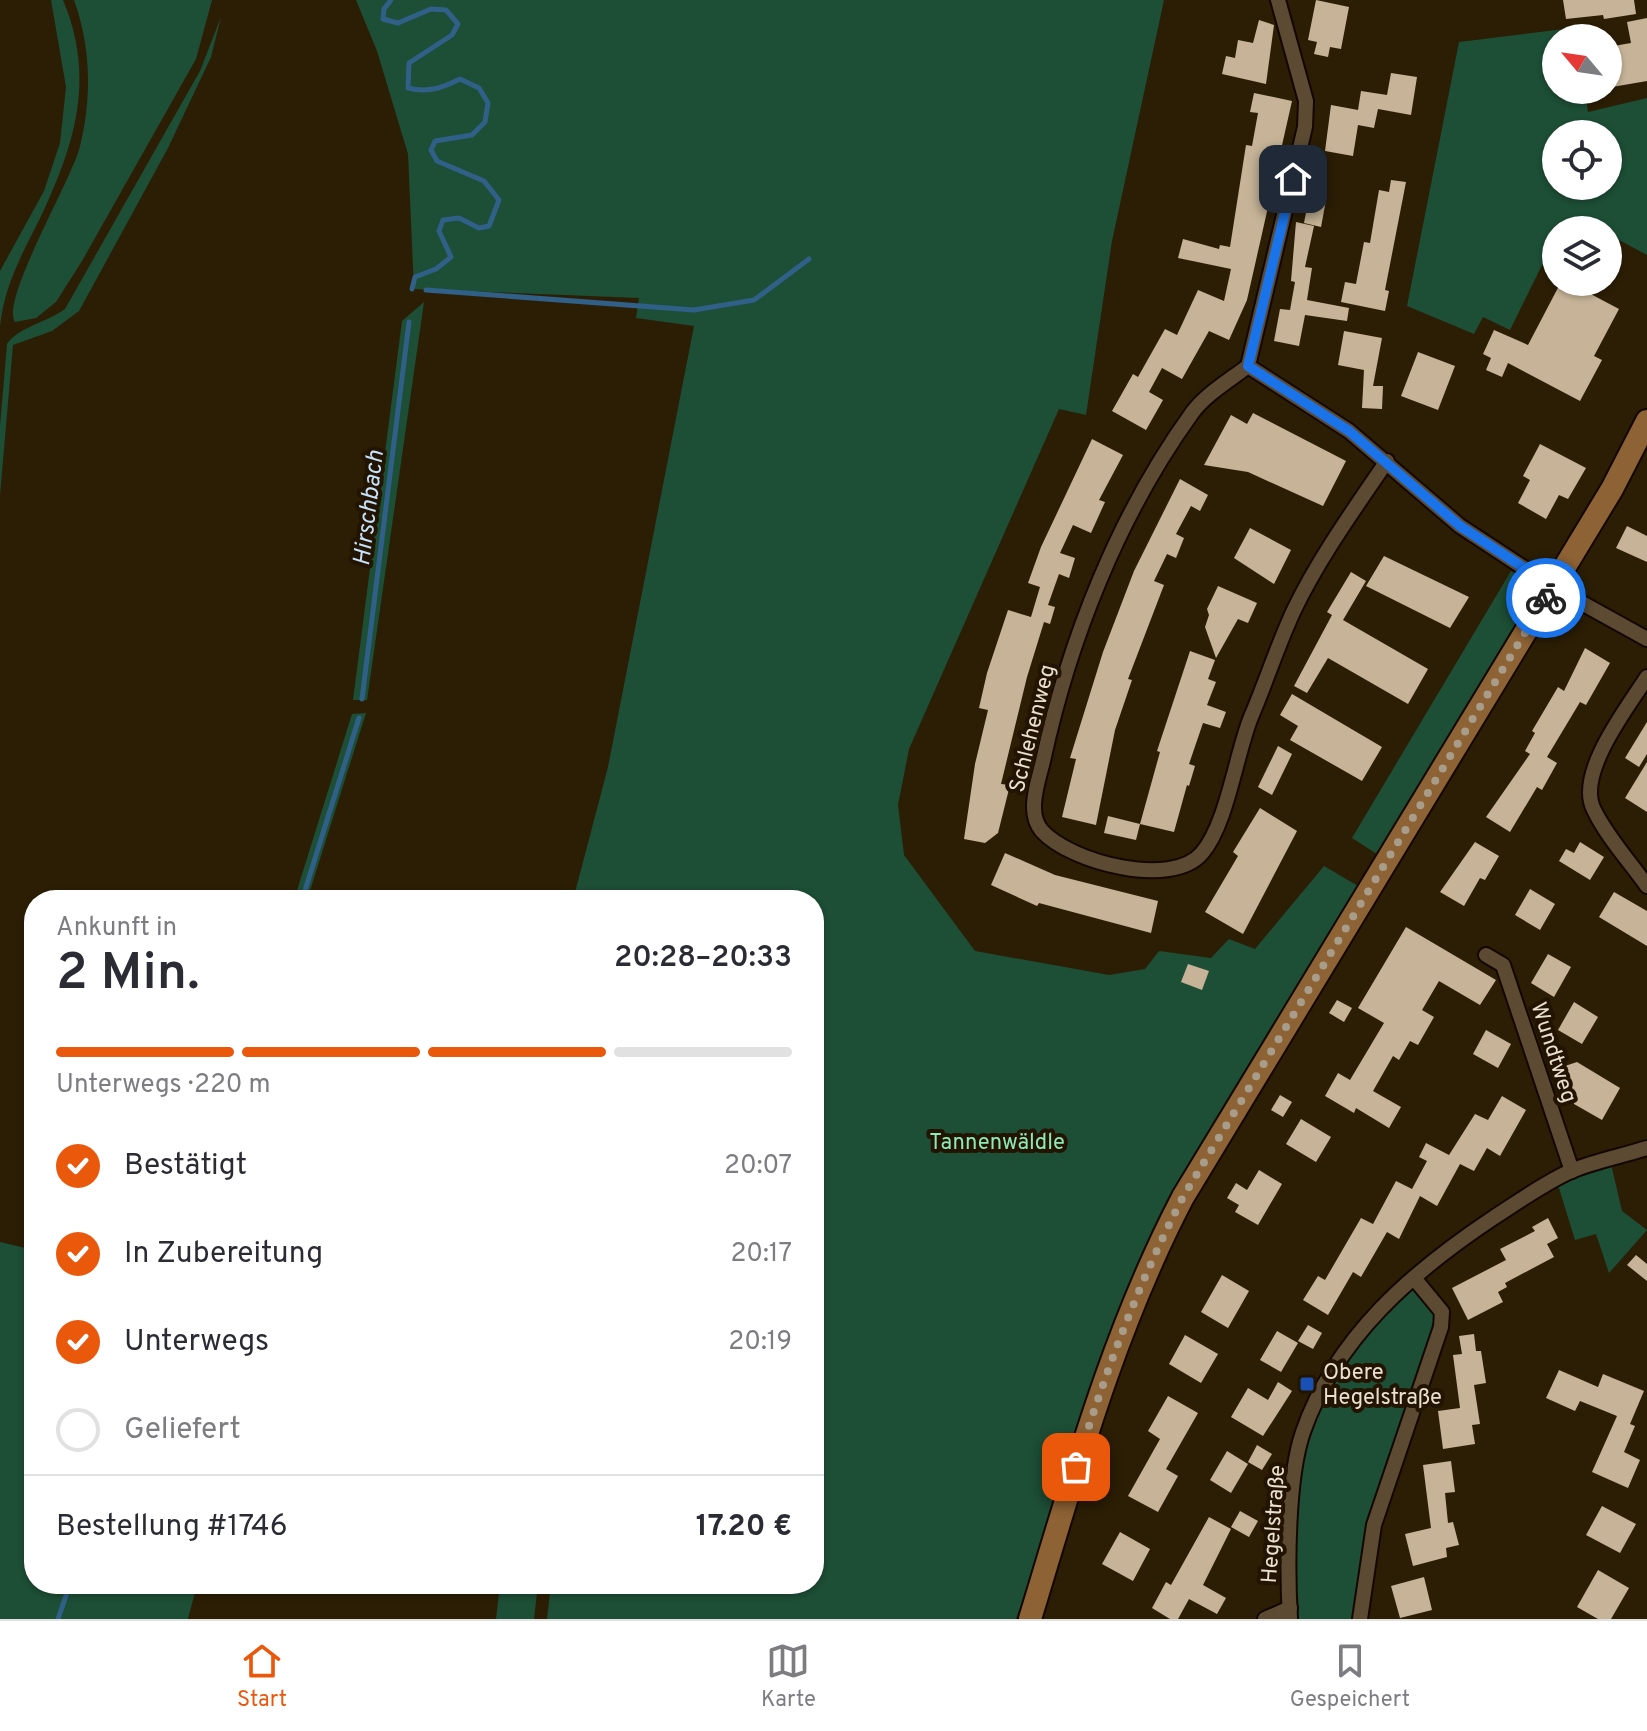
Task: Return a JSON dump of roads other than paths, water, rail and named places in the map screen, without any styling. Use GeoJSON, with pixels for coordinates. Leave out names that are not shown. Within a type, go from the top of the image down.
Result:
{"type":"FeatureCollection","features":[{"type":"Feature","properties":{"kind":"main road"},"geometry":{"type":"LineString","coordinates":[[1030,1619],[1104,1375],[1150,1261],[1183,1197],[1553,587],[1647,421]]}},
{"type":"Feature","properties":{"kind":"street"},"geometry":{"type":"LineString","coordinates":[[1278,0],[1306,101],[1305,127],[1248,366],[1349,431],[1460,526],[1553,587],[1647,639]]}},
{"type":"Feature","properties":{"kind":"street","name":"Schlehenweg"},"geometry":{"type":"LineString","coordinates":[[1248,366],[1195,409],[1180,431],[1133,513],[1096,590],[1056,699],[1033,804],[1040,829],[1068,851],[1151,873],[1183,869],[1202,853],[1215,830],[1250,720],[1294,609],[1387,461]]}},
{"type":"Feature","properties":{"kind":"street"},"geometry":{"type":"LineString","coordinates":[[1647,677],[1610,736],[1591,775],[1592,807],[1647,886]]}},
{"type":"Feature","properties":{"kind":"street","name":"Wundtweg"},"geometry":{"type":"LineString","coordinates":[[1486,955],[1503,965],[1572,1171]]}},
{"type":"Feature","properties":{"kind":"street","name":"Hegelstraße"},"geometry":{"type":"LineString","coordinates":[[1290,1614],[1293,1491],[1302,1434],[1326,1377],[1368,1320],[1462,1239],[1572,1171],[1647,1148]]}},
{"type":"Feature","properties":{"kind":"street"},"geometry":{"type":"LineString","coordinates":[[1360,1619],[1374,1525],[1441,1327],[1442,1312],[1414,1278]]}},
{"type":"Feature","properties":{"kind":"street"},"geometry":{"type":"LineString","coordinates":[[1265,1619],[1290,1614]]}},
{"type":"Feature","properties":{"kind":"waterway","name":"Hirschbach"},"geometry":{"type":"LineString","coordinates":[[391,0],[384,9],[383,19],[398,23],[431,9],[446,10],[458,24],[452,35],[409,63],[408,88],[435,89],[460,79],[479,88],[488,103],[485,122],[472,135],[435,141],[431,150],[437,161],[484,181],[499,200],[489,226],[479,228],[459,218],[443,220],[439,231],[451,257],[436,269],[415,277],[412,289]]}},
{"type":"Feature","properties":{"kind":"waterway"},"geometry":{"type":"LineString","coordinates":[[426,290],[694,310],[754,300],[809,259]]}},
{"type":"Feature","properties":{"kind":"waterway","name":"Hirschbach"},"geometry":{"type":"LineString","coordinates":[[362,699],[409,322]]}},
{"type":"Feature","properties":{"kind":"waterway","name":"Hirschbach"},"geometry":{"type":"LineString","coordinates":[[305,890],[359,718]]}},
{"type":"Feature","properties":{"kind":"waterway","name":"Hirschbach"},"geometry":{"type":"LineString","coordinates":[[58,1619],[67,1594]]}},
{"type":"Feature","properties":{"kind":"place","name":"Obere Hegelstraße"},"geometry":{"type":"Point","coordinates":[1307,1384]}},
{"type":"Feature","properties":{"kind":"park label","name":"Tannenwäldle"},"geometry":{"type":"Point","coordinates":[997,1141]}}]}
